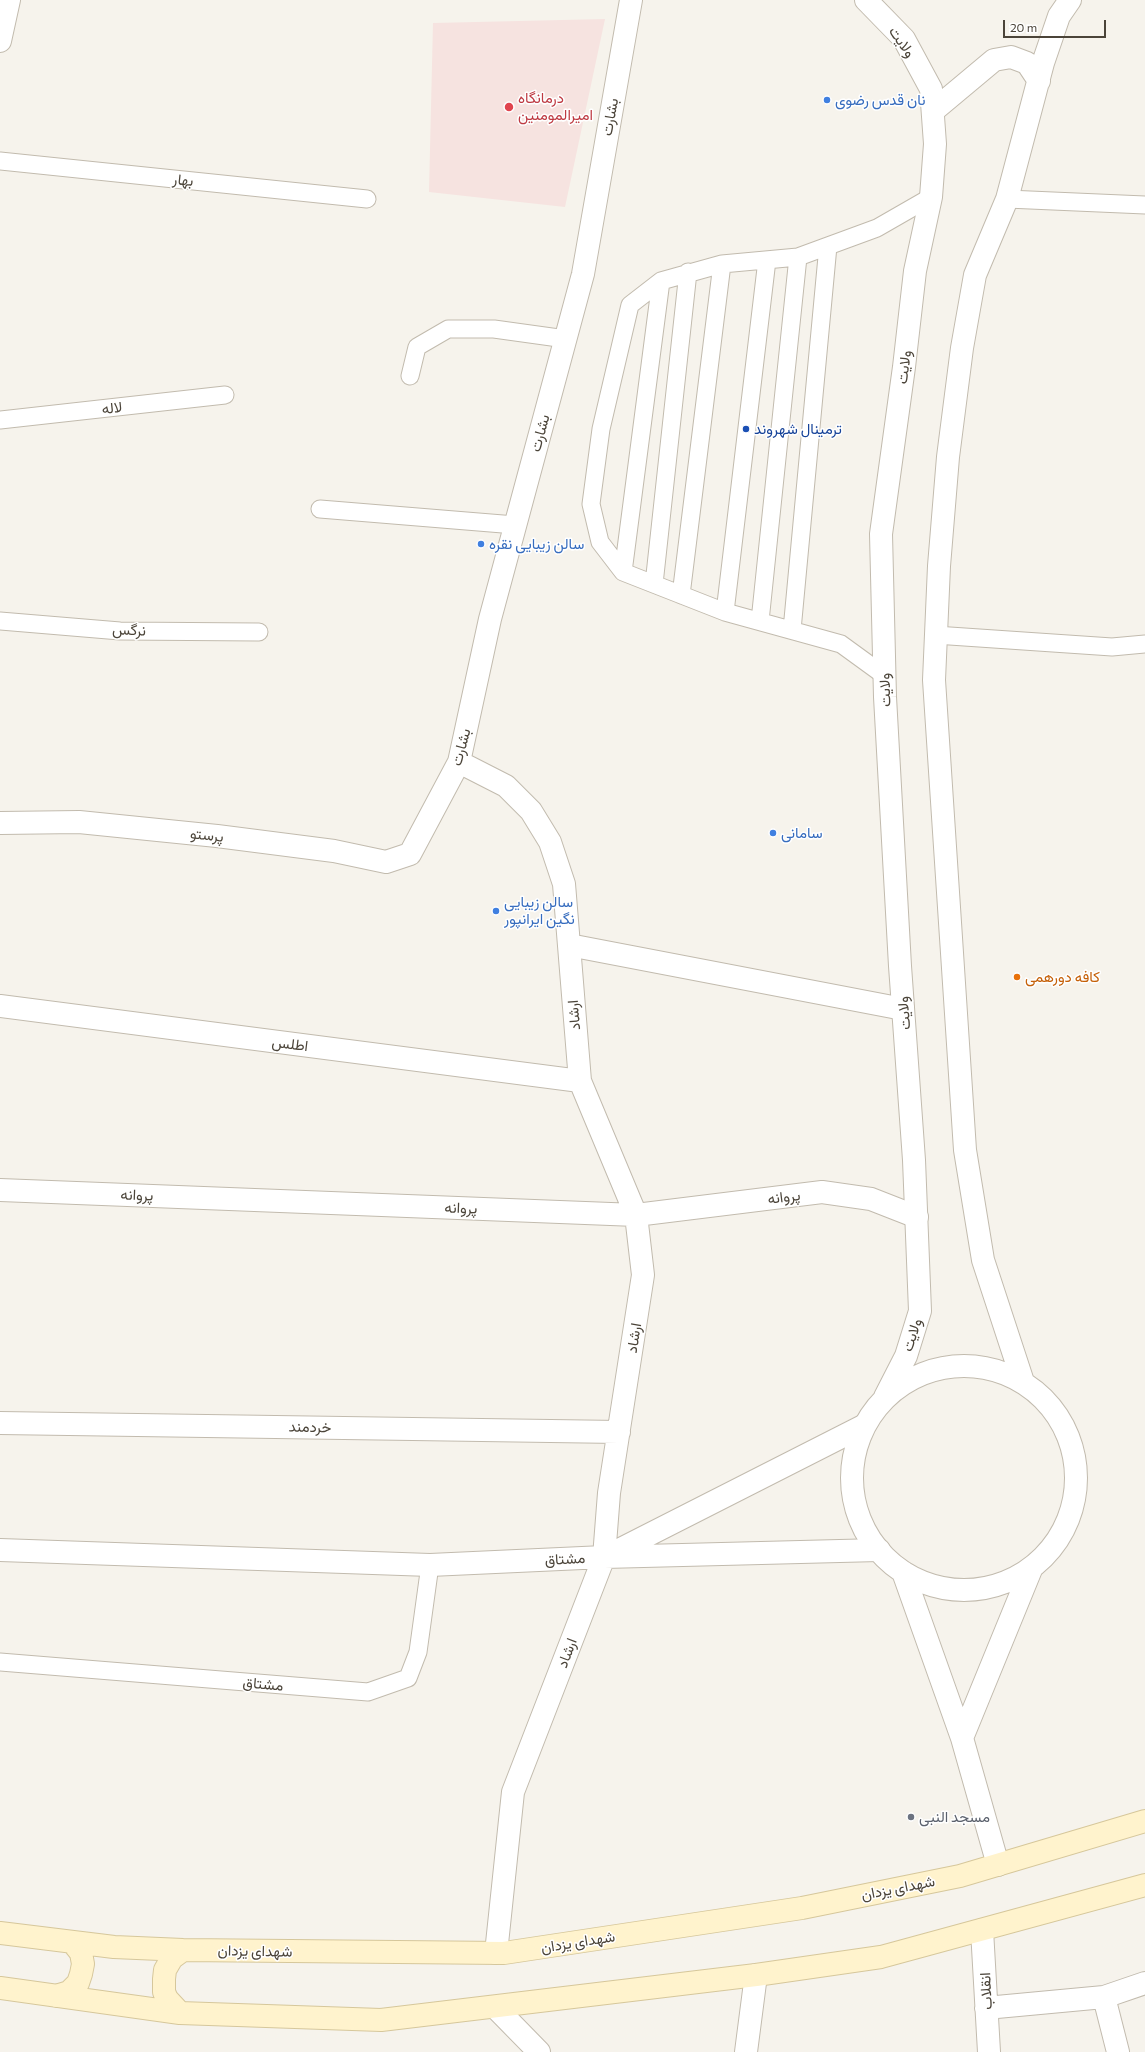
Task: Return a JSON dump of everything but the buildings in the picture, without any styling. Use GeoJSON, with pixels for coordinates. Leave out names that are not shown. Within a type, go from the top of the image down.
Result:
{"type":"FeatureCollection","features":[{"type":"Feature","properties":{"kind":"main road","name":"شهدای یزدان"},"geometry":{"type":"LineString","coordinates":[[0,1933],[114,1947],[183,1950],[496,1953],[802,1908],[960,1876],[1145,1821]]}},
{"type":"Feature","properties":{"kind":"main road"},"geometry":{"type":"LineString","coordinates":[[0,1988],[180,2013],[381,2020],[756,1975],[881,1958],[1145,1885]]}},
{"type":"Feature","properties":{"kind":"main road"},"geometry":{"type":"LineString","coordinates":[[56,1996],[69,1992],[78,1983],[83,1964],[80,1953],[73,1943]]}},
{"type":"Feature","properties":{"kind":"main road"},"geometry":{"type":"LineString","coordinates":[[180,2013],[167,1999],[164,1992],[164,1980],[165,1970],[172,1958],[183,1950]]}},
{"type":"Feature","properties":{"kind":"street"},"geometry":{"type":"LineString","coordinates":[[0,41],[9,0]]}},
{"type":"Feature","properties":{"kind":"street","name":"بشارت"},"geometry":{"type":"LineString","coordinates":[[410,854],[459,762],[490,618],[583,274],[631,0]]}},
{"type":"Feature","properties":{"kind":"street","name":"ولایت"},"geometry":{"type":"LineString","coordinates":[[866,0],[904,39],[930,89],[935,144],[931,196],[915,271],[904,367],[881,534],[884,676],[903,1010],[917,1217],[920,1311],[906,1356],[885,1398]]}},
{"type":"Feature","properties":{"kind":"street"},"geometry":{"type":"LineString","coordinates":[[1023,1382],[983,1260],[965,1150],[934,680],[935,635],[948,457],[962,348],[975,275],[1007,199],[1038,81],[1059,16],[1070,0]]}},
{"type":"Feature","properties":{"kind":"street"},"geometry":{"type":"LineString","coordinates":[[932,111],[994,60],[1011,57],[1027,64],[1038,81]]}},
{"type":"Feature","properties":{"kind":"street","name":"ارشاد"},"geometry":{"type":"LineString","coordinates":[[459,762],[506,786],[535,817],[550,842],[564,884],[580,1081],[636,1215],[643,1275],[609,1493],[604,1557],[513,1792],[496,1953]]}},
{"type":"Feature","properties":{"kind":"street","name":"پرستو"},"geometry":{"type":"LineString","coordinates":[[0,823],[78,822],[140,828],[326,850],[386,862],[410,854]]}},
{"type":"Feature","properties":{"kind":"street"},"geometry":{"type":"LineString","coordinates":[[569,945],[903,1010]]}},
{"type":"Feature","properties":{"kind":"street","name":"اطلس"},"geometry":{"type":"LineString","coordinates":[[0,1006],[580,1081]]}},
{"type":"Feature","properties":{"kind":"street","name":"پروانه"},"geometry":{"type":"LineString","coordinates":[[0,1190],[636,1215],[822,1192],[871,1200],[917,1217]]}},
{"type":"Feature","properties":{"kind":"street"},"geometry":{"type":"LineString","coordinates":[[949,1366],[987,1368],[1023,1382],[1052,1406],[1071,1440],[1077,1477],[1071,1514],[1053,1548],[1024,1574],[989,1588],[951,1590],[916,1580],[886,1560],[864,1531],[852,1497],[852,1461],[863,1426],[885,1398],[915,1376],[949,1366]]}},
{"type":"Feature","properties":{"kind":"street","name":"خردمند"},"geometry":{"type":"LineString","coordinates":[[0,1423],[619,1432]]}},
{"type":"Feature","properties":{"kind":"street"},"geometry":{"type":"LineString","coordinates":[[604,1557],[863,1426]]}},
{"type":"Feature","properties":{"kind":"street","name":"مشتاق"},"geometry":{"type":"LineString","coordinates":[[0,1550],[430,1565],[604,1557],[879,1550]]}},
{"type":"Feature","properties":{"kind":"street"},"geometry":{"type":"LineString","coordinates":[[962,1738],[1032,1567]]}},
{"type":"Feature","properties":{"kind":"street"},"geometry":{"type":"LineString","coordinates":[[903,1572],[962,1738],[998,1865]]}},
{"type":"Feature","properties":{"kind":"street","name":"انقلاب"},"geometry":{"type":"LineString","coordinates":[[982,1930],[989,2052]]}},
{"type":"Feature","properties":{"kind":"street"},"geometry":{"type":"LineString","coordinates":[[746,2052],[756,1975]]}},
{"type":"Feature","properties":{"kind":"street"},"geometry":{"type":"LineString","coordinates":[[986,2008],[1104,1996],[1145,1982]]}},
{"type":"Feature","properties":{"kind":"street"},"geometry":{"type":"LineString","coordinates":[[1104,1996],[1118,2052]]}},
{"type":"Feature","properties":{"kind":"street"},"geometry":{"type":"LineString","coordinates":[[495,2007],[539,2052]]}},
{"type":"Feature","properties":{"kind":"lane","name":"بهار"},"geometry":{"type":"LineString","coordinates":[[0,161],[367,199]]}},
{"type":"Feature","properties":{"kind":"lane"},"geometry":{"type":"LineString","coordinates":[[884,676],[841,644],[725,612],[623,572],[600,542],[591,504],[601,429],[630,306],[661,281],[688,272],[722,264],[798,257],[877,228],[931,196]]}},
{"type":"Feature","properties":{"kind":"lane"},"geometry":{"type":"LineString","coordinates":[[1007,199],[1145,205]]}},
{"type":"Feature","properties":{"kind":"lane"},"geometry":{"type":"LineString","coordinates":[[792,630],[828,246]]}},
{"type":"Feature","properties":{"kind":"lane"},"geometry":{"type":"LineString","coordinates":[[760,621],[798,257]]}},
{"type":"Feature","properties":{"kind":"lane"},"geometry":{"type":"LineString","coordinates":[[725,612],[767,260]]}},
{"type":"Feature","properties":{"kind":"lane"},"geometry":{"type":"LineString","coordinates":[[681,595],[722,264]]}},
{"type":"Feature","properties":{"kind":"lane"},"geometry":{"type":"LineString","coordinates":[[654,584],[688,272]]}},
{"type":"Feature","properties":{"kind":"lane"},"geometry":{"type":"LineString","coordinates":[[623,572],[661,281]]}},
{"type":"Feature","properties":{"kind":"lane"},"geometry":{"type":"LineString","coordinates":[[410,376],[417,347],[448,329],[494,329],[566,339]]}},
{"type":"Feature","properties":{"kind":"lane","name":"لاله"},"geometry":{"type":"LineString","coordinates":[[0,420],[225,396]]}},
{"type":"Feature","properties":{"kind":"lane"},"geometry":{"type":"LineString","coordinates":[[320,509],[515,524]]}},
{"type":"Feature","properties":{"kind":"lane","name":"نرگس"},"geometry":{"type":"LineString","coordinates":[[0,621],[120,631],[259,632]]}},
{"type":"Feature","properties":{"kind":"lane"},"geometry":{"type":"LineString","coordinates":[[935,635],[1112,647],[1145,644]]}},
{"type":"Feature","properties":{"kind":"lane","name":"مشتاق"},"geometry":{"type":"LineString","coordinates":[[0,1662],[368,1692],[408,1678],[418,1652],[430,1565]]}},
{"type":"Feature","properties":{"kind":"shaded area","name":"درمانگاه امیرالمومنین"},"geometry":{"type":"Polygon","coordinates":[[[605,19],[565,207],[429,192],[433,23],[605,19]]]}},
{"type":"Feature","properties":{"kind":"place","name":"نان قدس رضوی"},"geometry":{"type":"Point","coordinates":[827,100]}},
{"type":"Feature","properties":{"kind":"place","name":"درمانگاه امیرالمومنین"},"geometry":{"type":"Point","coordinates":[509,107]}},
{"type":"Feature","properties":{"kind":"place","name":"ترمینال شهروند"},"geometry":{"type":"Point","coordinates":[746,429]}},
{"type":"Feature","properties":{"kind":"place","name":"سالن زیبایی نقره"},"geometry":{"type":"Point","coordinates":[481,544]}},
{"type":"Feature","properties":{"kind":"place","name":"سامانی"},"geometry":{"type":"Point","coordinates":[773,833]}},
{"type":"Feature","properties":{"kind":"place","name":"سالن زیبایی نگین ایرانپور"},"geometry":{"type":"Point","coordinates":[496,911]}},
{"type":"Feature","properties":{"kind":"place","name":"کافه دورهمی"},"geometry":{"type":"Point","coordinates":[1017,977]}},
{"type":"Feature","properties":{"kind":"place","name":"مسجد النبی"},"geometry":{"type":"Point","coordinates":[911,1817]}}]}
